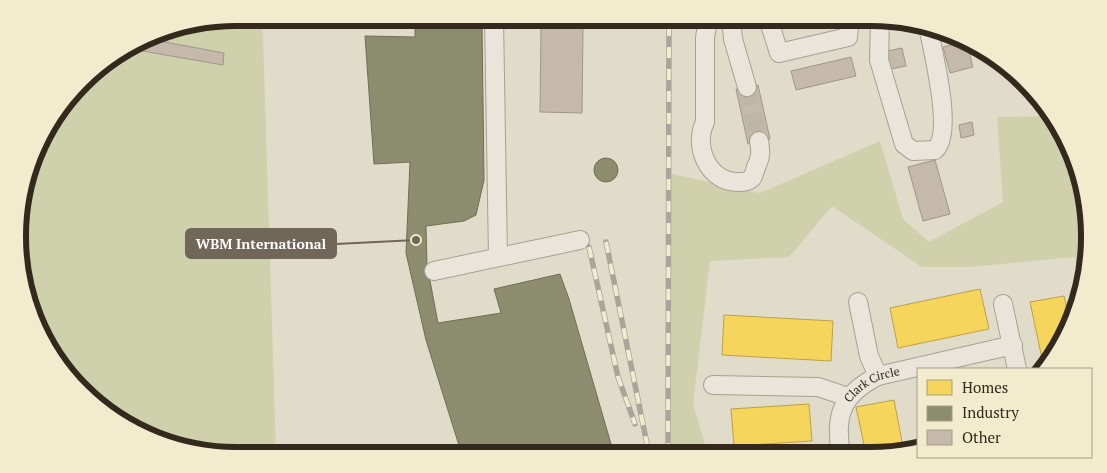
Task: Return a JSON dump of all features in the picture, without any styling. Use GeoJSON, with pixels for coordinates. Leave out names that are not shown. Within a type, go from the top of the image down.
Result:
{"type":"FeatureCollection","features":[{"type":"Feature","properties":{"kind":"street"},"geometry":{"type":"LineString","coordinates":[[494,26],[498,258]]}},
{"type":"Feature","properties":{"kind":"street"},"geometry":{"type":"LineString","coordinates":[[707,26],[705,38],[705,122],[699,133],[699,144],[706,161],[710,169],[723,179],[729,182],[745,182],[752,178],[762,155],[759,141]]}},
{"type":"Feature","properties":{"kind":"street"},"geometry":{"type":"LineString","coordinates":[[733,26],[747,87]]}},
{"type":"Feature","properties":{"kind":"street"},"geometry":{"type":"LineString","coordinates":[[771,26],[779,53],[848,37],[849,26]]}},
{"type":"Feature","properties":{"kind":"street"},"geometry":{"type":"LineString","coordinates":[[880,27],[879,60],[904,144],[913,151],[935,150],[941,140],[944,108],[929,34]]}},
{"type":"Feature","properties":{"kind":"street"},"geometry":{"type":"LineString","coordinates":[[434,271],[580,240]]}},
{"type":"Feature","properties":{"kind":"street"},"geometry":{"type":"LineString","coordinates":[[858,302],[869,356],[878,376]]}},
{"type":"Feature","properties":{"kind":"street"},"geometry":{"type":"LineString","coordinates":[[1003,304],[1018,368]]}},
{"type":"Feature","properties":{"kind":"street","name":"Clark Circle"},"geometry":{"type":"LineString","coordinates":[[922,367],[1012,345]]}},
{"type":"Feature","properties":{"kind":"street","name":"Clark Circle"},"geometry":{"type":"LineString","coordinates":[[840,447],[838,429],[840,413],[848,397],[865,382],[878,376],[917,368]]}},
{"type":"Feature","properties":{"kind":"street"},"geometry":{"type":"LineString","coordinates":[[713,385],[818,387],[848,397]]}},
{"type":"Feature","properties":{"kind":"green space"},"geometry":{"type":"Polygon","coordinates":[[[262,26],[276,447],[236,447],[195,443],[169,436],[131,419],[98,395],[78,375],[54,342],[37,304],[30,278],[26,236],[30,195],[37,169],[54,131],[78,98],[98,78],[131,54],[169,37],[209,28],[262,26]]]}},
{"type":"Feature","properties":{"kind":"green space"},"geometry":{"type":"Polygon","coordinates":[[[1042,116],[1053,131],[1070,169],[1077,195],[1081,236],[1078,270],[1075,257],[969,267],[922,267],[832,206],[789,257],[710,261],[693,404],[706,447],[666,447],[667,173],[760,193],[880,141],[903,219],[929,242],[1003,202],[997,117],[1042,116]]]}},
{"type":"Feature","properties":{"kind":"building: Homes"},"geometry":{"type":"Polygon","coordinates":[[[980,289],[989,329],[898,348],[890,308],[980,289]]]}},
{"type":"Feature","properties":{"kind":"building: Homes"},"geometry":{"type":"Polygon","coordinates":[[[1064,296],[1067,311],[1053,342],[1042,357],[1030,302],[1064,296]]]}},
{"type":"Feature","properties":{"kind":"building: Homes"},"geometry":{"type":"Polygon","coordinates":[[[724,315],[833,321],[831,361],[722,355],[724,315]]]}},
{"type":"Feature","properties":{"kind":"building: Homes"},"geometry":{"type":"Polygon","coordinates":[[[894,400],[903,444],[865,447],[856,407],[894,400]]]}},
{"type":"Feature","properties":{"kind":"building: Homes"},"geometry":{"type":"Polygon","coordinates":[[[809,404],[812,441],[734,446],[731,409],[809,404]]]}},
{"type":"Feature","properties":{"kind":"building: Industry"},"geometry":{"type":"Polygon","coordinates":[[[415,26],[482,26],[484,180],[476,215],[464,221],[426,226],[427,265],[438,323],[501,313],[494,289],[560,274],[611,444],[600,447],[532,447],[532,445],[525,447],[459,447],[426,340],[406,253],[410,162],[374,164],[365,36],[415,37],[415,26]]]}},
{"type":"Feature","properties":{"kind":"building: Industry"},"geometry":{"type":"Polygon","coordinates":[[[606,158],[615,161],[618,170],[615,179],[606,182],[597,179],[594,170],[597,161],[606,158]]]}},
{"type":"Feature","properties":{"kind":"building: Other"},"geometry":{"type":"Polygon","coordinates":[[[541,27],[583,27],[582,113],[540,112],[541,27]]]}},
{"type":"Feature","properties":{"kind":"building: Other"},"geometry":{"type":"Polygon","coordinates":[[[159,41],[224,53],[223,65],[139,50],[159,41]]]}},
{"type":"Feature","properties":{"kind":"building: Other"},"geometry":{"type":"Polygon","coordinates":[[[955,44],[969,51],[973,67],[950,73],[943,47],[955,44]]]}},
{"type":"Feature","properties":{"kind":"building: Other"},"geometry":{"type":"Polygon","coordinates":[[[902,48],[906,66],[886,70],[882,52],[902,48]]]}},
{"type":"Feature","properties":{"kind":"building: Other"},"geometry":{"type":"Polygon","coordinates":[[[851,57],[856,76],[796,90],[791,71],[851,57]]]}},
{"type":"Feature","properties":{"kind":"building: Other"},"geometry":{"type":"Polygon","coordinates":[[[758,85],[770,139],[748,144],[736,89],[758,85]]]}},
{"type":"Feature","properties":{"kind":"building: Other"},"geometry":{"type":"Polygon","coordinates":[[[972,122],[974,135],[961,138],[959,125],[972,122]]]}},
{"type":"Feature","properties":{"kind":"building: Other"},"geometry":{"type":"Polygon","coordinates":[[[935,160],[950,214],[923,221],[908,167],[935,160]]]}},
{"type":"Feature","properties":{"kind":"tunnel"},"geometry":{"type":"LineString","coordinates":[[747,87],[759,141]]}},
{"type":"Feature","properties":{"kind":"railway"},"geometry":{"type":"LineString","coordinates":[[668,447],[669,26]]}},
{"type":"Feature","properties":{"kind":"railway"},"geometry":{"type":"LineString","coordinates":[[606,242],[648,447]]}},
{"type":"Feature","properties":{"kind":"railway"},"geometry":{"type":"LineString","coordinates":[[589,247],[618,377],[635,424]]}},
{"type":"Feature","properties":{"kind":"place","name":"WBM International"},"geometry":{"type":"Point","coordinates":[416,240]}}]}
